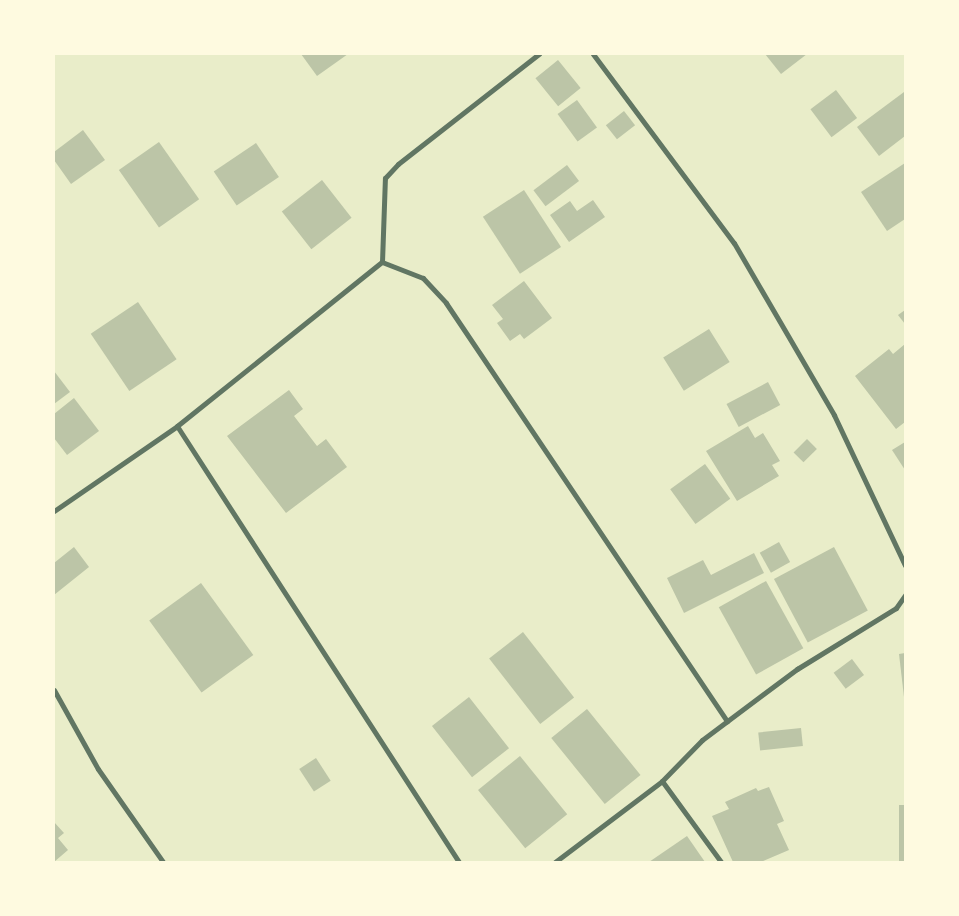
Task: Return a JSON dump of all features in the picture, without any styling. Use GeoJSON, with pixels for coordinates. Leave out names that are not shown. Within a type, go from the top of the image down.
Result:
{"type":"FeatureCollection","features":[{"type":"Feature","properties":{"kind":"street"},"geometry":{"type":"LineString","coordinates":[[54,511],[177,426],[382,262],[385,178],[538,54]]}},
{"type":"Feature","properties":{"kind":"street"},"geometry":{"type":"LineString","coordinates":[[593,54],[734,243],[834,415],[905,565]]}},
{"type":"Feature","properties":{"kind":"street"},"geometry":{"type":"LineString","coordinates":[[382,262],[423,278],[446,302],[727,721]]}},
{"type":"Feature","properties":{"kind":"street"},"geometry":{"type":"LineString","coordinates":[[177,426],[459,862]]}},
{"type":"Feature","properties":{"kind":"street"},"geometry":{"type":"LineString","coordinates":[[896,608],[905,596]]}},
{"type":"Feature","properties":{"kind":"street"},"geometry":{"type":"LineString","coordinates":[[555,862],[662,781],[702,740],[797,669],[905,604]]}},
{"type":"Feature","properties":{"kind":"street"},"geometry":{"type":"LineString","coordinates":[[54,690],[98,769],[163,862]]}},
{"type":"Feature","properties":{"kind":"street"},"geometry":{"type":"LineString","coordinates":[[662,781],[721,862]]}},
{"type":"Feature","properties":{"kind":"building"},"geometry":{"type":"Polygon","coordinates":[[[301,54],[348,54],[317,76],[301,54]]]}},
{"type":"Feature","properties":{"kind":"building"},"geometry":{"type":"Polygon","coordinates":[[[765,54],[807,54],[781,74],[765,54]]]}},
{"type":"Feature","properties":{"kind":"building"},"geometry":{"type":"Polygon","coordinates":[[[558,60],[581,88],[558,106],[535,78],[558,60]]]}},
{"type":"Feature","properties":{"kind":"building"},"geometry":{"type":"Polygon","coordinates":[[[836,90],[857,118],[832,137],[810,109],[836,90]]]}},
{"type":"Feature","properties":{"kind":"building"},"geometry":{"type":"Polygon","coordinates":[[[904,92],[905,136],[879,156],[857,127],[904,92]]]}},
{"type":"Feature","properties":{"kind":"building"},"geometry":{"type":"Polygon","coordinates":[[[577,100],[597,128],[578,142],[558,114],[577,100]]]}},
{"type":"Feature","properties":{"kind":"building"},"geometry":{"type":"Polygon","coordinates":[[[624,111],[635,125],[617,139],[606,125],[624,111]]]}},
{"type":"Feature","properties":{"kind":"building"},"geometry":{"type":"Polygon","coordinates":[[[83,130],[105,160],[71,184],[54,160],[54,152],[83,130]]]}},
{"type":"Feature","properties":{"kind":"building"},"geometry":{"type":"Polygon","coordinates":[[[159,142],[199,199],[159,227],[119,170],[159,142]]]}},
{"type":"Feature","properties":{"kind":"building"},"geometry":{"type":"Polygon","coordinates":[[[256,143],[279,177],[237,206],[214,172],[256,143]]]}},
{"type":"Feature","properties":{"kind":"building"},"geometry":{"type":"Polygon","coordinates":[[[905,163],[905,219],[887,231],[861,192],[905,163]]]}},
{"type":"Feature","properties":{"kind":"building"},"geometry":{"type":"Polygon","coordinates":[[[567,165],[579,181],[545,206],[533,190],[567,165]]]}},
{"type":"Feature","properties":{"kind":"building"},"geometry":{"type":"Polygon","coordinates":[[[322,180],[352,218],[311,249],[282,211],[322,180]]]}},
{"type":"Feature","properties":{"kind":"building"},"geometry":{"type":"Polygon","coordinates":[[[524,190],[561,247],[520,274],[483,217],[524,190]]]}},
{"type":"Feature","properties":{"kind":"building"},"geometry":{"type":"Polygon","coordinates":[[[593,200],[605,217],[569,242],[550,215],[570,201],[577,211],[593,200]]]}},
{"type":"Feature","properties":{"kind":"building"},"geometry":{"type":"Polygon","coordinates":[[[524,281],[552,318],[524,339],[520,334],[510,341],[497,323],[503,319],[492,305],[524,281]]]}},
{"type":"Feature","properties":{"kind":"building"},"geometry":{"type":"Polygon","coordinates":[[[138,302],[177,359],[129,391],[91,334],[138,302]]]}},
{"type":"Feature","properties":{"kind":"building"},"geometry":{"type":"Polygon","coordinates":[[[905,310],[905,324],[898,315],[905,310]]]}},
{"type":"Feature","properties":{"kind":"building"},"geometry":{"type":"Polygon","coordinates":[[[709,329],[730,362],[684,391],[663,358],[709,329]]]}},
{"type":"Feature","properties":{"kind":"building"},"geometry":{"type":"Polygon","coordinates":[[[905,344],[905,422],[896,429],[855,376],[889,349],[893,354],[905,344]]]}},
{"type":"Feature","properties":{"kind":"building"},"geometry":{"type":"Polygon","coordinates":[[[54,371],[70,392],[54,404],[54,371]]]}},
{"type":"Feature","properties":{"kind":"building"},"geometry":{"type":"Polygon","coordinates":[[[768,382],[780,405],[739,427],[727,404],[768,382]]]}},
{"type":"Feature","properties":{"kind":"building"},"geometry":{"type":"Polygon","coordinates":[[[289,390],[303,409],[294,416],[317,446],[326,439],[347,467],[286,513],[227,436],[289,390]]]}},
{"type":"Feature","properties":{"kind":"building"},"geometry":{"type":"Polygon","coordinates":[[[74,398],[99,431],[67,455],[54,438],[54,414],[74,398]]]}},
{"type":"Feature","properties":{"kind":"building"},"geometry":{"type":"Polygon","coordinates":[[[748,426],[755,438],[763,433],[780,461],[772,465],[779,476],[737,501],[706,451],[748,426]]]}},
{"type":"Feature","properties":{"kind":"building"},"geometry":{"type":"Polygon","coordinates":[[[807,439],[817,449],[803,462],[794,452],[807,439]]]}},
{"type":"Feature","properties":{"kind":"building"},"geometry":{"type":"Polygon","coordinates":[[[905,442],[905,470],[892,450],[905,442]]]}},
{"type":"Feature","properties":{"kind":"building"},"geometry":{"type":"Polygon","coordinates":[[[705,464],[730,499],[695,524],[670,489],[705,464]]]}},
{"type":"Feature","properties":{"kind":"building"},"geometry":{"type":"Polygon","coordinates":[[[779,542],[790,562],[771,573],[760,553],[779,542]]]}},
{"type":"Feature","properties":{"kind":"building"},"geometry":{"type":"Polygon","coordinates":[[[74,547],[89,567],[54,595],[54,563],[74,547]]]}},
{"type":"Feature","properties":{"kind":"building"},"geometry":{"type":"Polygon","coordinates":[[[834,547],[868,611],[808,642],[774,579],[834,547]]]}},
{"type":"Feature","properties":{"kind":"building"},"geometry":{"type":"Polygon","coordinates":[[[754,553],[764,573],[684,613],[667,578],[703,560],[711,575],[754,553]]]}},
{"type":"Feature","properties":{"kind":"building"},"geometry":{"type":"Polygon","coordinates":[[[766,581],[803,648],[756,675],[719,607],[766,581]]]}},
{"type":"Feature","properties":{"kind":"building"},"geometry":{"type":"Polygon","coordinates":[[[201,583],[253,655],[202,693],[149,621],[201,583]]]}},
{"type":"Feature","properties":{"kind":"building"},"geometry":{"type":"Polygon","coordinates":[[[523,632],[574,697],[540,724],[489,658],[523,632]]]}},
{"type":"Feature","properties":{"kind":"building"},"geometry":{"type":"Polygon","coordinates":[[[905,653],[905,697],[904,697],[899,654],[905,653]]]}},
{"type":"Feature","properties":{"kind":"building"},"geometry":{"type":"Polygon","coordinates":[[[852,659],[864,675],[846,689],[834,673],[852,659]]]}},
{"type":"Feature","properties":{"kind":"building"},"geometry":{"type":"Polygon","coordinates":[[[469,697],[509,748],[472,777],[432,726],[469,697]]]}},
{"type":"Feature","properties":{"kind":"building"},"geometry":{"type":"Polygon","coordinates":[[[587,709],[640,775],[605,804],[551,738],[587,709]]]}},
{"type":"Feature","properties":{"kind":"building"},"geometry":{"type":"Polygon","coordinates":[[[801,728],[803,746],[760,750],[758,732],[801,728]]]}},
{"type":"Feature","properties":{"kind":"building"},"geometry":{"type":"Polygon","coordinates":[[[520,756],[567,814],[525,848],[478,790],[520,756]]]}},
{"type":"Feature","properties":{"kind":"building"},"geometry":{"type":"Polygon","coordinates":[[[316,758],[331,781],[314,792],[299,769],[316,758]]]}},
{"type":"Feature","properties":{"kind":"building"},"geometry":{"type":"Polygon","coordinates":[[[769,787],[784,821],[777,824],[789,850],[761,862],[733,862],[712,816],[729,809],[725,802],[756,788],[758,791],[769,787]]]}},
{"type":"Feature","properties":{"kind":"building"},"geometry":{"type":"Polygon","coordinates":[[[899,805],[905,805],[905,862],[899,862],[899,805]]]}},
{"type":"Feature","properties":{"kind":"building"},"geometry":{"type":"Polygon","coordinates":[[[54,822],[64,833],[58,838],[68,850],[54,862],[54,822]]]}},
{"type":"Feature","properties":{"kind":"building"},"geometry":{"type":"Polygon","coordinates":[[[687,836],[705,862],[649,862],[687,836]]]}}]}
